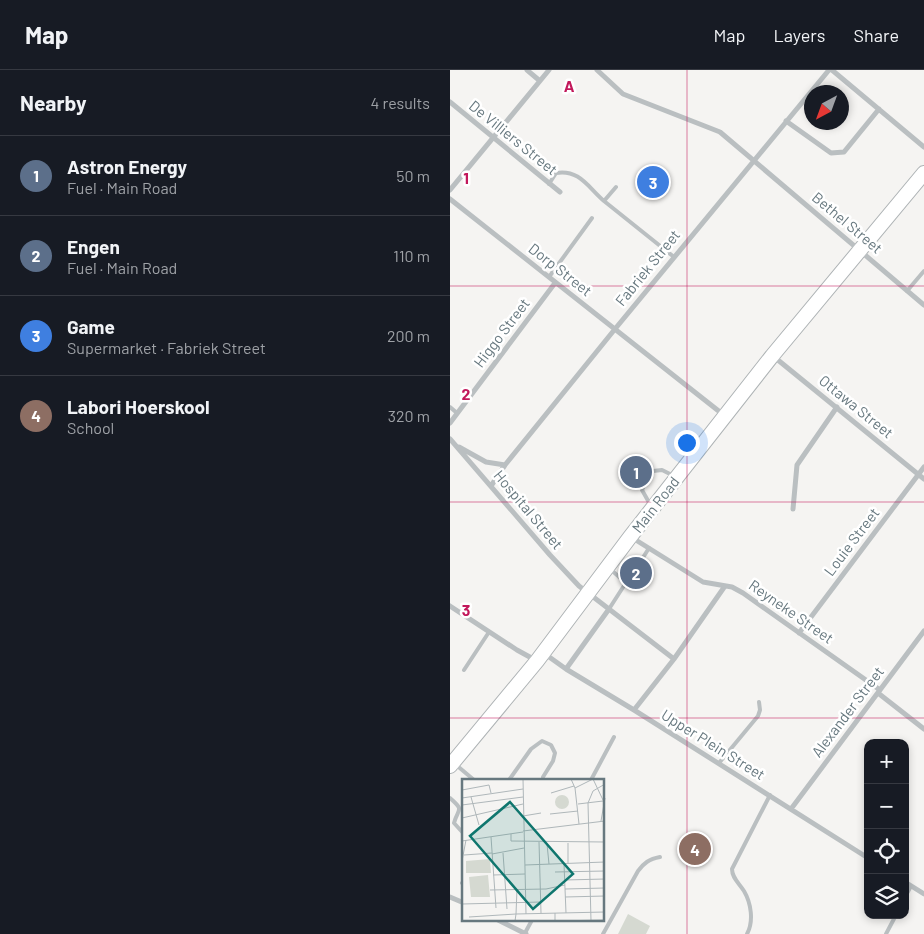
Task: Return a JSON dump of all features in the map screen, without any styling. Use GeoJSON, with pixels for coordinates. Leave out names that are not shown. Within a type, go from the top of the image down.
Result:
{"type":"FeatureCollection","features":[{"type":"Feature","properties":{"kind":"main road","name":"Main Road"},"geometry":{"type":"LineString","coordinates":[[451,763],[540,657],[630,537],[772,356],[924,173]]}},
{"type":"Feature","properties":{"kind":"street"},"geometry":{"type":"LineString","coordinates":[[527,70],[540,81]]}},
{"type":"Feature","properties":{"kind":"street"},"geometry":{"type":"LineString","coordinates":[[450,190],[549,70]]}},
{"type":"Feature","properties":{"kind":"street","name":"Bethel Street"},"geometry":{"type":"LineString","coordinates":[[597,70],[622,94],[720,132],[907,291],[923,302]]}},
{"type":"Feature","properties":{"kind":"street"},"geometry":{"type":"LineString","coordinates":[[830,70],[924,147]]}},
{"type":"Feature","properties":{"kind":"street","name":"Fabriek Street"},"geometry":{"type":"LineString","coordinates":[[491,486],[505,465],[615,329],[830,70]]}},
{"type":"Feature","properties":{"kind":"street","name":"De Villiers Street"},"geometry":{"type":"LineString","coordinates":[[450,102],[560,192]]}},
{"type":"Feature","properties":{"kind":"street"},"geometry":{"type":"LineString","coordinates":[[786,121],[831,153],[838,153],[844,152],[879,109]]}},
{"type":"Feature","properties":{"kind":"street","name":"Dorp Street"},"geometry":{"type":"LineString","coordinates":[[450,198],[725,416]]}},
{"type":"Feature","properties":{"kind":"street","name":"Higgo Street"},"geometry":{"type":"LineString","coordinates":[[450,423],[555,282]]}},
{"type":"Feature","properties":{"kind":"street","name":"Ottawa Street"},"geometry":{"type":"LineString","coordinates":[[772,356],[924,479]]}},
{"type":"Feature","properties":{"kind":"street"},"geometry":{"type":"LineString","coordinates":[[792,508],[797,465],[837,408]]}},
{"type":"Feature","properties":{"kind":"street","name":"Hospital Street"},"geometry":{"type":"LineString","coordinates":[[450,439],[578,586],[674,659]]}},
{"type":"Feature","properties":{"kind":"street"},"geometry":{"type":"LineString","coordinates":[[454,444],[486,462],[505,465]]}},
{"type":"Feature","properties":{"kind":"street","name":"Louie Street"},"geometry":{"type":"LineString","coordinates":[[799,633],[924,467]]}},
{"type":"Feature","properties":{"kind":"street","name":"Reyneke Street"},"geometry":{"type":"LineString","coordinates":[[630,537],[702,582],[725,586],[743,593],[879,692],[924,729]]}},
{"type":"Feature","properties":{"kind":"street"},"geometry":{"type":"LineString","coordinates":[[634,710],[674,659],[725,586]]}},
{"type":"Feature","properties":{"kind":"street","name":"Upper Plein Street"},"geometry":{"type":"LineString","coordinates":[[450,606],[490,632],[566,669],[864,855]]}},
{"type":"Feature","properties":{"kind":"street"},"geometry":{"type":"LineString","coordinates":[[566,669],[609,609]]}},
{"type":"Feature","properties":{"kind":"street","name":"Alexander Street"},"geometry":{"type":"LineString","coordinates":[[791,809],[924,631]]}},
{"type":"Feature","properties":{"kind":"street"},"geometry":{"type":"LineString","coordinates":[[911,886],[924,894]]}},
{"type":"Feature","properties":{"kind":"street"},"geometry":{"type":"LineString","coordinates":[[450,897],[462,902]]}},
{"type":"Feature","properties":{"kind":"street"},"geometry":{"type":"LineString","coordinates":[[501,922],[525,934]]}},
{"type":"Feature","properties":{"kind":"lane"},"geometry":{"type":"LineString","coordinates":[[549,184],[556,173],[568,172],[582,179],[604,201],[674,257]]}},
{"type":"Feature","properties":{"kind":"lane"},"geometry":{"type":"LineString","coordinates":[[604,201],[616,187]]}},
{"type":"Feature","properties":{"kind":"lane"},"geometry":{"type":"LineString","coordinates":[[549,278],[592,218]]}},
{"type":"Feature","properties":{"kind":"lane"},"geometry":{"type":"LineString","coordinates":[[907,291],[924,271]]}},
{"type":"Feature","properties":{"kind":"lane"},"geometry":{"type":"LineString","coordinates":[[450,407],[457,413]]}},
{"type":"Feature","properties":{"kind":"lane"},"geometry":{"type":"LineString","coordinates":[[653,508],[642,490],[653,471],[662,470],[677,477]]}},
{"type":"Feature","properties":{"kind":"lane"},"geometry":{"type":"LineString","coordinates":[[639,564],[649,548]]}},
{"type":"Feature","properties":{"kind":"lane"},"geometry":{"type":"LineString","coordinates":[[608,567],[627,582],[609,609]]}},
{"type":"Feature","properties":{"kind":"lane"},"geometry":{"type":"LineString","coordinates":[[464,670],[490,632]]}},
{"type":"Feature","properties":{"kind":"lane"},"geometry":{"type":"LineString","coordinates":[[719,763],[758,716],[760,710],[759,702]]}},
{"type":"Feature","properties":{"kind":"lane"},"geometry":{"type":"LineString","coordinates":[[592,779],[614,737]]}},
{"type":"Feature","properties":{"kind":"lane"},"geometry":{"type":"LineString","coordinates":[[510,779],[531,749],[542,741],[551,745],[555,753],[553,761],[543,777]]}},
{"type":"Feature","properties":{"kind":"lane"},"geometry":{"type":"LineString","coordinates":[[451,763],[473,779]]}},
{"type":"Feature","properties":{"kind":"lane"},"geometry":{"type":"LineString","coordinates":[[748,934],[752,921],[748,902],[743,889],[733,876],[732,869],[770,796]]}},
{"type":"Feature","properties":{"kind":"lane"},"geometry":{"type":"LineString","coordinates":[[450,798],[460,808],[454,823],[462,832]]}},
{"type":"Feature","properties":{"kind":"lane"},"geometry":{"type":"LineString","coordinates":[[602,934],[644,863],[660,857]]}},
{"type":"Feature","properties":{"kind":"lane"},"geometry":{"type":"LineString","coordinates":[[909,890],[911,886]]}},
{"type":"Feature","properties":{"kind":"lane"},"geometry":{"type":"LineString","coordinates":[[886,934],[894,919]]}},
{"type":"Feature","properties":{"kind":"lane"},"geometry":{"type":"LineString","coordinates":[[508,926],[511,922]]}},
{"type":"Feature","properties":{"kind":"lane"},"geometry":{"type":"LineString","coordinates":[[525,934],[531,922]]}},
{"type":"Feature","properties":{"kind":"shaded area"},"geometry":{"type":"Polygon","coordinates":[[[628,914],[650,926],[646,934],[618,934],[628,914]]]}},
{"type":"Feature","properties":{"kind":"place","name":"Game"},"geometry":{"type":"Point","coordinates":[653,182]}},
{"type":"Feature","properties":{"kind":"place","name":"Astron Energy"},"geometry":{"type":"Point","coordinates":[636,472]}},
{"type":"Feature","properties":{"kind":"place","name":"Engen"},"geometry":{"type":"Point","coordinates":[636,573]}},
{"type":"Feature","properties":{"kind":"place","name":"Labori Hoerskool"},"geometry":{"type":"Point","coordinates":[695,849]}}]}
